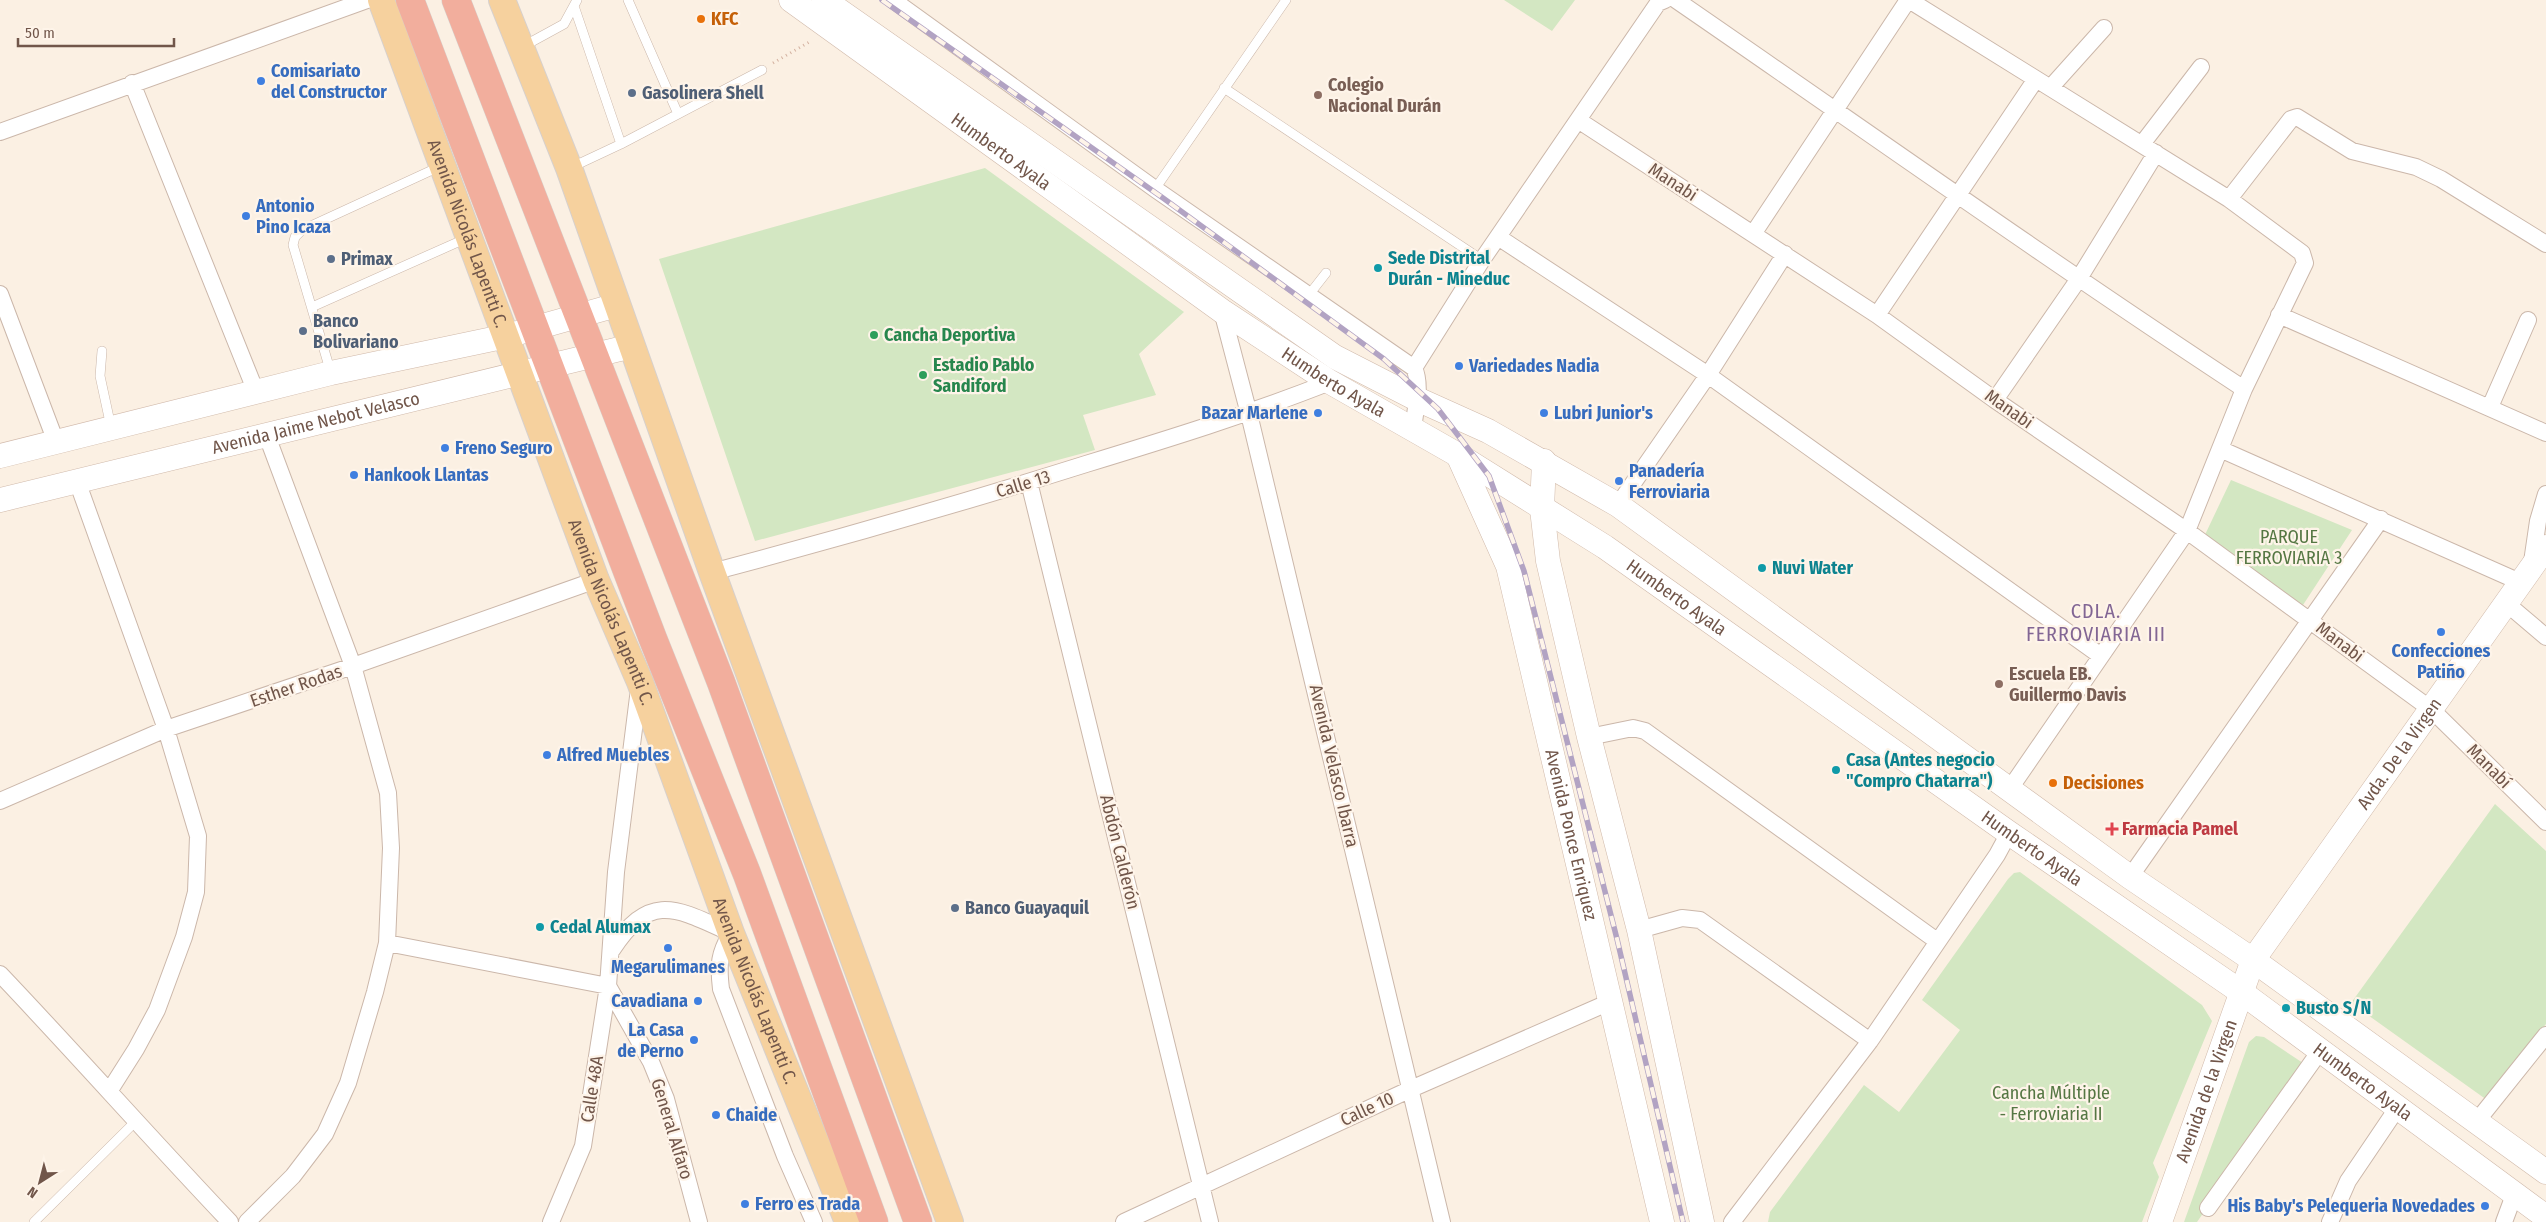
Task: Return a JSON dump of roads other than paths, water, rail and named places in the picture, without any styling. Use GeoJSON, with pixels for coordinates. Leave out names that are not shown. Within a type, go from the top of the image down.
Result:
{"type":"FeatureCollection","features":[{"type":"Feature","properties":{"kind":"highway","name":"Avenida Nicolás Lapentti C."},"geometry":{"type":"LineString","coordinates":[[410,0],[653,640],[747,874],[874,1222]]}},
{"type":"Feature","properties":{"kind":"highway"},"geometry":{"type":"LineString","coordinates":[[456,0],[720,682],[918,1222]]}},
{"type":"Feature","properties":{"kind":"main road","name":"Avenida Nicolás Lapentti C."},"geometry":{"type":"LineString","coordinates":[[381,0],[596,580],[640,682],[731,933],[848,1222]]}},
{"type":"Feature","properties":{"kind":"main road"},"geometry":{"type":"LineString","coordinates":[[502,0],[569,168],[712,572],[950,1222]]}},
{"type":"Feature","properties":{"kind":"street"},"geometry":{"type":"LineString","coordinates":[[1,129],[367,0]]}},
{"type":"Feature","properties":{"kind":"street","name":"Humberto Ayala"},"geometry":{"type":"LineString","coordinates":[[791,0],[1222,311],[1330,382],[1458,455],[1613,553],[2010,833],[2241,992],[2546,1217]]}},
{"type":"Feature","properties":{"kind":"street","name":"Humberto Ayala"},"geometry":{"type":"LineString","coordinates":[[824,0],[1335,357],[1417,400],[1461,419],[1544,461],[1618,505],[2130,877],[2253,960],[2477,1120],[2546,1172]]}},
{"type":"Feature","properties":{"kind":"street"},"geometry":{"type":"LineString","coordinates":[[893,0],[1155,189],[1414,368]]}},
{"type":"Feature","properties":{"kind":"street"},"geometry":{"type":"LineString","coordinates":[[1413,428],[1417,400],[1414,368],[1482,260],[1658,3],[1665,0]]}},
{"type":"Feature","properties":{"kind":"street"},"geometry":{"type":"LineString","coordinates":[[1676,0],[1960,195],[2078,280],[2244,389]]}},
{"type":"Feature","properties":{"kind":"street"},"geometry":{"type":"LineString","coordinates":[[1753,234],[1908,0],[2229,199],[2305,257],[2305,263],[2244,389],[2187,531],[2009,790]]}},
{"type":"Feature","properties":{"kind":"street"},"geometry":{"type":"LineString","coordinates":[[2051,87],[2104,28]]}},
{"type":"Feature","properties":{"kind":"street"},"geometry":{"type":"LineString","coordinates":[[1996,400],[2078,280],[2149,149],[2202,67]]}},
{"type":"Feature","properties":{"kind":"street"},"geometry":{"type":"LineString","coordinates":[[1877,315],[1960,195],[2036,79]]}},
{"type":"Feature","properties":{"kind":"street"},"geometry":{"type":"LineString","coordinates":[[132,83],[256,392]]}},
{"type":"Feature","properties":{"kind":"street"},"geometry":{"type":"LineString","coordinates":[[2229,199],[2291,119],[2297,117],[2352,151],[2416,167],[2441,179],[2546,244]]}},
{"type":"Feature","properties":{"kind":"street","name":"Manabi"},"geometry":{"type":"LineString","coordinates":[[1578,120],[1877,315],[1996,400],[2187,531],[2432,710]]}},
{"type":"Feature","properties":{"kind":"street"},"geometry":{"type":"LineString","coordinates":[[1498,237],[1708,375],[2101,656]]}},
{"type":"Feature","properties":{"kind":"street"},"geometry":{"type":"LineString","coordinates":[[1618,505],[1708,375],[1785,254]]}},
{"type":"Feature","properties":{"kind":"street"},"geometry":{"type":"LineString","coordinates":[[0,294],[56,442]]}},
{"type":"Feature","properties":{"kind":"street"},"geometry":{"type":"LineString","coordinates":[[0,456],[331,373],[507,336],[617,305]]}},
{"type":"Feature","properties":{"kind":"street","name":"Avenida Velasco Ibarra"},"geometry":{"type":"LineString","coordinates":[[1222,311],[1250,414],[1442,1222]]}},
{"type":"Feature","properties":{"kind":"street"},"geometry":{"type":"LineString","coordinates":[[2279,315],[2546,433]]}},
{"type":"Feature","properties":{"kind":"street"},"geometry":{"type":"LineString","coordinates":[[2490,407],[2528,320]]}},
{"type":"Feature","properties":{"kind":"street","name":"Avenida Jaime Nebot Velasco"},"geometry":{"type":"LineString","coordinates":[[0,500],[550,368],[632,346]]}},
{"type":"Feature","properties":{"kind":"street","name":"Calle 13"},"geometry":{"type":"LineString","coordinates":[[712,572],[1029,482],[1250,414],[1330,382]]}},
{"type":"Feature","properties":{"kind":"street"},"geometry":{"type":"LineString","coordinates":[[1458,455],[1461,419]]}},
{"type":"Feature","properties":{"kind":"street"},"geometry":{"type":"LineString","coordinates":[[247,1222],[293,1176],[325,1134],[348,1083],[375,992],[387,943],[391,848],[388,793],[353,666],[267,436]]}},
{"type":"Feature","properties":{"kind":"street"},"geometry":{"type":"LineString","coordinates":[[2220,449],[2380,518],[2526,575],[2546,494]]}},
{"type":"Feature","properties":{"kind":"street","name":"Avenida Ponce Enriquez"},"geometry":{"type":"LineString","coordinates":[[1458,455],[1508,566],[1612,1000],[1662,1222]]}},
{"type":"Feature","properties":{"kind":"street"},"geometry":{"type":"LineString","coordinates":[[1544,461],[1542,509],[1548,561],[1589,737],[1639,930],[1702,1222]]}},
{"type":"Feature","properties":{"kind":"street"},"geometry":{"type":"LineString","coordinates":[[77,481],[166,729],[198,836],[196,892],[184,937],[158,1010],[110,1090]]}},
{"type":"Feature","properties":{"kind":"street","name":"Abdón Calderón"},"geometry":{"type":"LineString","coordinates":[[1029,482],[1210,1222]]}},
{"type":"Feature","properties":{"kind":"street"},"geometry":{"type":"LineString","coordinates":[[2130,877],[2380,518]]}},
{"type":"Feature","properties":{"kind":"street","name":"Avda. De la Virgen"},"geometry":{"type":"LineString","coordinates":[[2253,960],[2546,548]]}},
{"type":"Feature","properties":{"kind":"street","name":"Esther Rodas"},"geometry":{"type":"LineString","coordinates":[[0,801],[166,729],[353,666],[596,580]]}},
{"type":"Feature","properties":{"kind":"street"},"geometry":{"type":"LineString","coordinates":[[2506,603],[2546,637]]}},
{"type":"Feature","properties":{"kind":"street","name":"Calle 48A"},"geometry":{"type":"LineString","coordinates":[[551,1222],[584,1146],[608,986],[616,872],[640,682]]}},
{"type":"Feature","properties":{"kind":"street","name":"Manabí"},"geometry":{"type":"LineString","coordinates":[[2432,710],[2546,822]]}},
{"type":"Feature","properties":{"kind":"street"},"geometry":{"type":"LineString","coordinates":[[1589,737],[1633,728],[1645,731],[1937,941]]}},
{"type":"Feature","properties":{"kind":"street"},"geometry":{"type":"LineString","coordinates":[[1734,1221],[1870,1041],[2010,833]]}},
{"type":"Feature","properties":{"kind":"street","name":"Calle 48A"},"geometry":{"type":"LineString","coordinates":[[612,950],[623,932],[637,918],[657,910],[673,910],[695,917],[731,933]]}},
{"type":"Feature","properties":{"kind":"street"},"geometry":{"type":"LineString","coordinates":[[1639,930],[1682,918],[1700,920],[1870,1041]]}},
{"type":"Feature","properties":{"kind":"street"},"geometry":{"type":"LineString","coordinates":[[731,933],[721,952],[719,969],[721,989],[785,1156],[814,1222]]}},
{"type":"Feature","properties":{"kind":"street"},"geometry":{"type":"LineString","coordinates":[[387,943],[608,986]]}},
{"type":"Feature","properties":{"kind":"street","name":"Avenida de la Virgen"},"geometry":{"type":"LineString","coordinates":[[2160,1222],[2253,960]]}},
{"type":"Feature","properties":{"kind":"street"},"geometry":{"type":"LineString","coordinates":[[0,974],[110,1090],[135,1122],[230,1222]]}},
{"type":"Feature","properties":{"kind":"street","name":"General Alfaro"},"geometry":{"type":"LineString","coordinates":[[608,986],[650,1062],[666,1098],[699,1222]]}},
{"type":"Feature","properties":{"kind":"street","name":"Calle 10"},"geometry":{"type":"LineString","coordinates":[[1124,1222],[1411,1088],[1612,1000]]}},
{"type":"Feature","properties":{"kind":"street"},"geometry":{"type":"LineString","coordinates":[[2477,1120],[2546,1035]]}},
{"type":"Feature","properties":{"kind":"street"},"geometry":{"type":"LineString","coordinates":[[2208,1208],[2320,1051]]}},
{"type":"Feature","properties":{"kind":"street"},"geometry":{"type":"LineString","coordinates":[[2330,1222],[2348,1181],[2398,1107]]}},
{"type":"Feature","properties":{"kind":"street"},"geometry":{"type":"LineString","coordinates":[[2504,1222],[2514,1194]]}},
{"type":"Feature","properties":{"kind":"lane"},"geometry":{"type":"LineString","coordinates":[[628,0],[678,114]]}},
{"type":"Feature","properties":{"kind":"lane"},"geometry":{"type":"LineString","coordinates":[[1155,189],[1286,0]]}},
{"type":"Feature","properties":{"kind":"lane"},"geometry":{"type":"LineString","coordinates":[[522,47],[564,24],[575,3]]}},
{"type":"Feature","properties":{"kind":"lane"},"geometry":{"type":"LineString","coordinates":[[575,3],[621,144]]}},
{"type":"Feature","properties":{"kind":"lane"},"geometry":{"type":"LineString","coordinates":[[569,168],[621,144],[762,70]]}},
{"type":"Feature","properties":{"kind":"lane"},"geometry":{"type":"LineString","coordinates":[[1224,88],[1482,260]]}},
{"type":"Feature","properties":{"kind":"lane"},"geometry":{"type":"LineString","coordinates":[[331,373],[293,245],[295,237],[302,230],[443,165]]}},
{"type":"Feature","properties":{"kind":"lane"},"geometry":{"type":"LineString","coordinates":[[312,307],[470,236]]}},
{"type":"Feature","properties":{"kind":"lane"},"geometry":{"type":"LineString","coordinates":[[1308,296],[1326,273]]}},
{"type":"Feature","properties":{"kind":"lane"},"geometry":{"type":"LineString","coordinates":[[102,351],[100,376],[111,427]]}},
{"type":"Feature","properties":{"kind":"lane"},"geometry":{"type":"LineString","coordinates":[[34,1222],[135,1122]]}},
{"type":"Feature","properties":{"kind":"railway"},"geometry":{"type":"LineString","coordinates":[[882,0],[1163,198],[1384,359],[1438,409],[1489,476],[1524,571],[1617,939],[1683,1222]]}},
{"type":"Feature","properties":{"kind":"place","name":"KFC"},"geometry":{"type":"Point","coordinates":[701,19]}},
{"type":"Feature","properties":{"kind":"place","name":"Comisariato del Constructor"},"geometry":{"type":"Point","coordinates":[261,81]}},
{"type":"Feature","properties":{"kind":"place","name":"Gasolinera Shell"},"geometry":{"type":"Point","coordinates":[632,93]}},
{"type":"Feature","properties":{"kind":"place","name":"Colegio Nacional Durán"},"geometry":{"type":"Point","coordinates":[1318,95]}},
{"type":"Feature","properties":{"kind":"place","name":"Antonio Pino Icaza"},"geometry":{"type":"Point","coordinates":[246,216]}},
{"type":"Feature","properties":{"kind":"place","name":"Primax"},"geometry":{"type":"Point","coordinates":[331,259]}},
{"type":"Feature","properties":{"kind":"place","name":"Sede Distrital Durán - Mineduc"},"geometry":{"type":"Point","coordinates":[1378,268]}},
{"type":"Feature","properties":{"kind":"place","name":"Banco Bolivariano"},"geometry":{"type":"Point","coordinates":[303,331]}},
{"type":"Feature","properties":{"kind":"place","name":"Cancha Deportiva"},"geometry":{"type":"Point","coordinates":[874,335]}},
{"type":"Feature","properties":{"kind":"place","name":"Variedades Nadia"},"geometry":{"type":"Point","coordinates":[1459,366]}},
{"type":"Feature","properties":{"kind":"place","name":"Estadio Pablo Sandiford"},"geometry":{"type":"Point","coordinates":[923,375]}},
{"type":"Feature","properties":{"kind":"place","name":"Bazar Marlene"},"geometry":{"type":"Point","coordinates":[1318,413]}},
{"type":"Feature","properties":{"kind":"place","name":"Lubri Junior's"},"geometry":{"type":"Point","coordinates":[1544,413]}},
{"type":"Feature","properties":{"kind":"place","name":"Freno Seguro"},"geometry":{"type":"Point","coordinates":[445,448]}},
{"type":"Feature","properties":{"kind":"place","name":"Hankook Llantas"},"geometry":{"type":"Point","coordinates":[354,475]}},
{"type":"Feature","properties":{"kind":"place","name":"Panadería Ferroviaria"},"geometry":{"type":"Point","coordinates":[1619,481]}},
{"type":"Feature","properties":{"kind":"place","name":"Nuvi Water"},"geometry":{"type":"Point","coordinates":[1762,568]}},
{"type":"Feature","properties":{"kind":"place","name":"Confecciones Patiño"},"geometry":{"type":"Point","coordinates":[2441,632]}},
{"type":"Feature","properties":{"kind":"place","name":"Escuela EB. Guillermo Davis"},"geometry":{"type":"Point","coordinates":[1999,684]}},
{"type":"Feature","properties":{"kind":"place","name":"Alfred Muebles"},"geometry":{"type":"Point","coordinates":[547,755]}},
{"type":"Feature","properties":{"kind":"place","name":"Casa (Antes negocio \"Compro Chatarra\")"},"geometry":{"type":"Point","coordinates":[1836,770]}},
{"type":"Feature","properties":{"kind":"place","name":"Decisiones"},"geometry":{"type":"Point","coordinates":[2053,783]}},
{"type":"Feature","properties":{"kind":"place","name":"Farmacia Pamel"},"geometry":{"type":"Point","coordinates":[2112,829]}},
{"type":"Feature","properties":{"kind":"place","name":"Banco Guayaquil"},"geometry":{"type":"Point","coordinates":[955,908]}},
{"type":"Feature","properties":{"kind":"place","name":"Cedal Alumax"},"geometry":{"type":"Point","coordinates":[540,927]}},
{"type":"Feature","properties":{"kind":"place","name":"Megarulimanes"},"geometry":{"type":"Point","coordinates":[668,948]}},
{"type":"Feature","properties":{"kind":"place","name":"Cavadiana"},"geometry":{"type":"Point","coordinates":[698,1001]}},
{"type":"Feature","properties":{"kind":"place","name":"Busto S/N"},"geometry":{"type":"Point","coordinates":[2286,1008]}},
{"type":"Feature","properties":{"kind":"place","name":"La Casa de Perno"},"geometry":{"type":"Point","coordinates":[694,1040]}},
{"type":"Feature","properties":{"kind":"place","name":"Chaide"},"geometry":{"type":"Point","coordinates":[716,1115]}},
{"type":"Feature","properties":{"kind":"place","name":"Ferro es Trada"},"geometry":{"type":"Point","coordinates":[745,1204]}},
{"type":"Feature","properties":{"kind":"place","name":"His Baby's Pelequeria Novedades"},"geometry":{"type":"Point","coordinates":[2485,1206]}},
{"type":"Feature","properties":{"kind":"district","name":"CDLA. FERROVIARIA III"},"geometry":{"type":"Point","coordinates":[2096,622]}},
{"type":"Feature","properties":{"kind":"park label","name":"PARQUE FERROVIARIA 3"},"geometry":{"type":"Point","coordinates":[2289,547]}},
{"type":"Feature","properties":{"kind":"park label","name":"Cancha Múltiple - Ferroviaria II"},"geometry":{"type":"Point","coordinates":[2051,1103]}}]}
